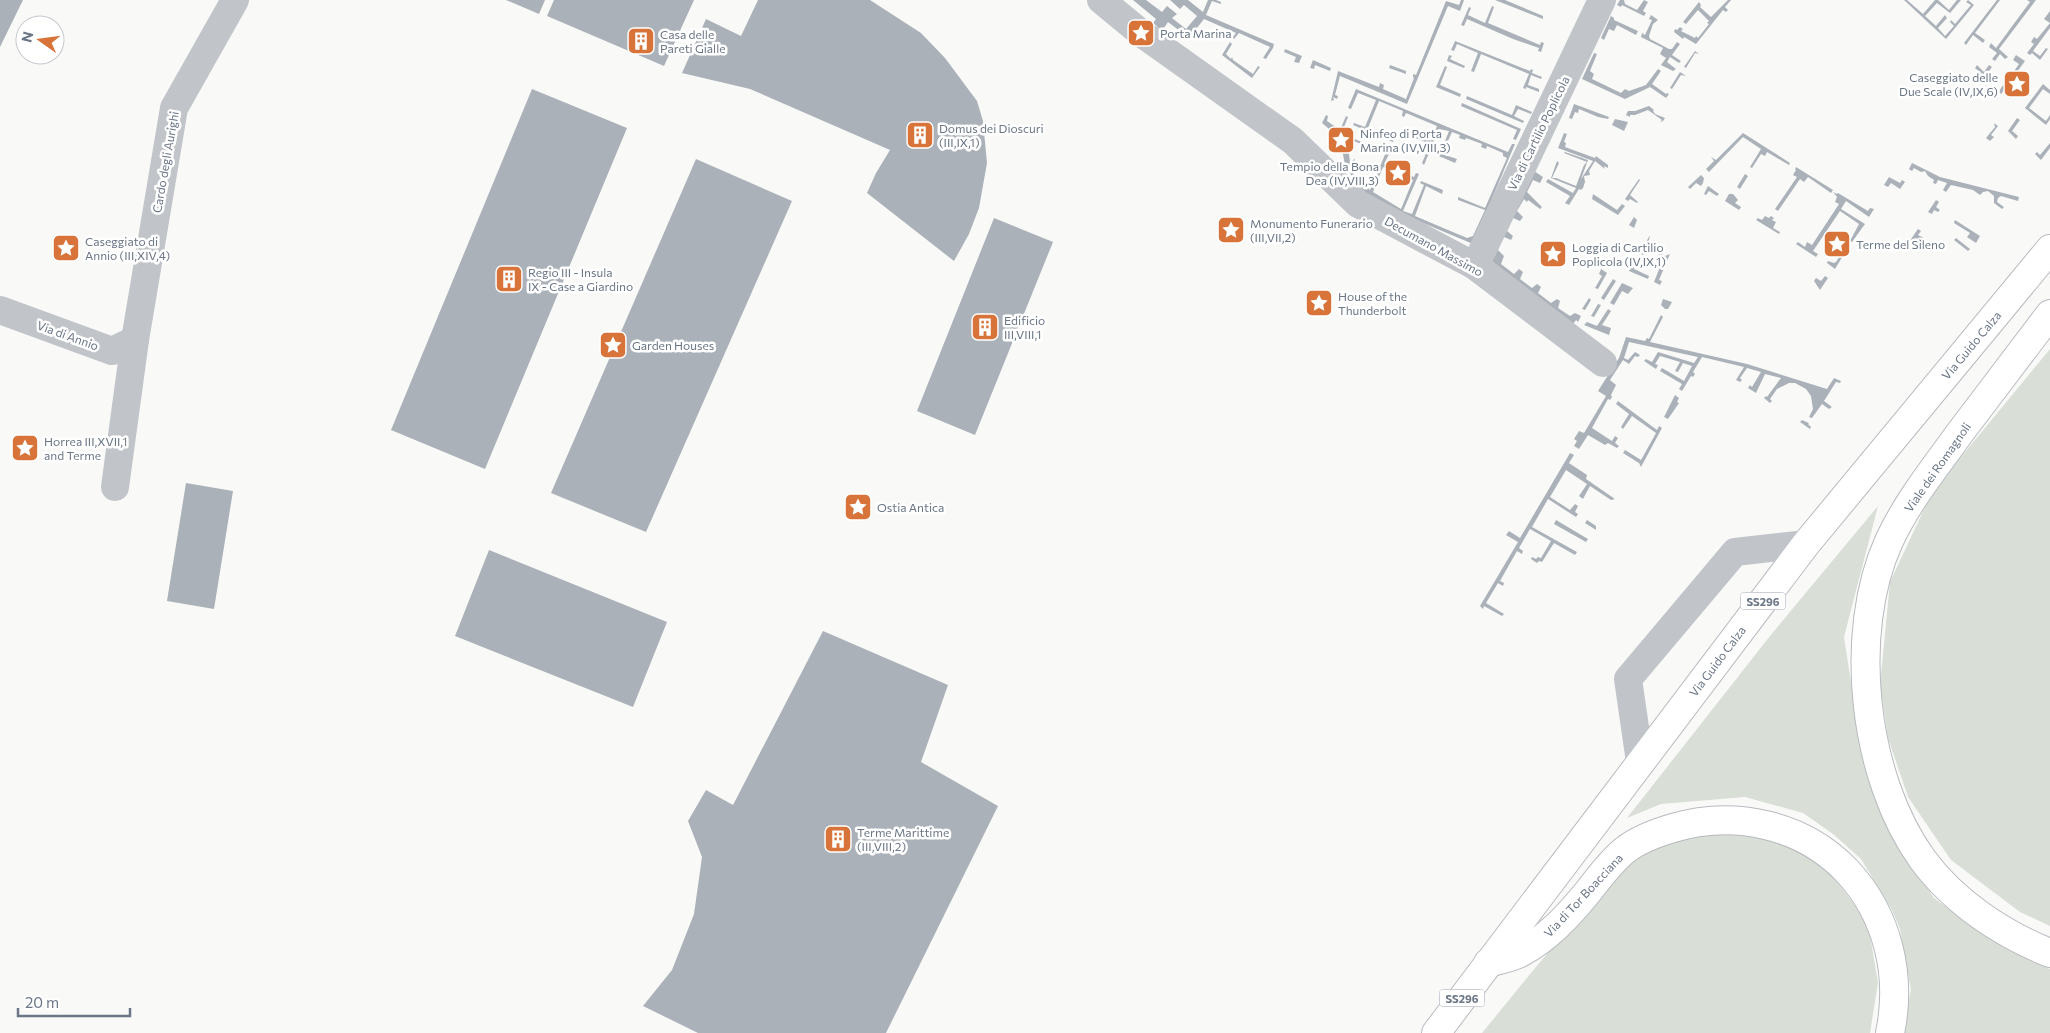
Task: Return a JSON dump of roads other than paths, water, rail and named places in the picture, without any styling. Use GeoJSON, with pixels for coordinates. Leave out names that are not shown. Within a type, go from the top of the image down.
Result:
{"type":"FeatureCollection","features":[{"type":"Feature","properties":{"kind":"main road","name":"Via Guido Calza"},"geometry":{"type":"LineString","coordinates":[[1488,963],[1806,544],[2050,249]]}},
{"type":"Feature","properties":{"kind":"main road","name":"Viale dei Romagnoli"},"geometry":{"type":"LineString","coordinates":[[2050,314],[1922,485],[1888,542],[1877,576],[1868,615],[1865,657],[1869,709],[1876,748],[1889,794],[1899,819],[1910,839],[1924,860],[1961,899],[2008,933],[2050,953]]}},
{"type":"Feature","properties":{"kind":"main road","name":"Via di Tor Boacciana"},"geometry":{"type":"LineString","coordinates":[[1488,963],[1518,954],[1551,932],[1616,859],[1634,844],[1645,838],[1685,824],[1706,820],[1759,823],[1792,833],[1815,845],[1845,870],[1870,900],[1883,929],[1892,964],[1895,1002],[1890,1033]]}},
{"type":"Feature","properties":{"kind":"main road","name":"SS296"},"geometry":{"type":"LineString","coordinates":[[1436,1033],[1488,963]]}},
{"type":"Feature","properties":{"kind":"street","name":"Cardo degli Aurighi"},"geometry":{"type":"LineString","coordinates":[[115,487],[135,340],[174,108],[235,0]]}},
{"type":"Feature","properties":{"kind":"street","name":"Decumano Massimo"},"geometry":{"type":"LineString","coordinates":[[1101,0],[1141,34],[1292,142],[1358,204],[1475,266],[1603,363]]}},
{"type":"Feature","properties":{"kind":"street","name":"Via di Cartilio Poplicola"},"geometry":{"type":"LineString","coordinates":[[1475,266],[1602,0]]}},
{"type":"Feature","properties":{"kind":"street","name":"Via di Annio"},"geometry":{"type":"LineString","coordinates":[[0,310],[112,352],[135,340]]}},
{"type":"Feature","properties":{"kind":"street"},"geometry":{"type":"LineString","coordinates":[[1640,762],[1628,679],[1734,552],[1806,544]]}},
{"type":"Feature","properties":{"kind":"place","name":"Porta Marina"},"geometry":{"type":"Point","coordinates":[1141,33]}},
{"type":"Feature","properties":{"kind":"place","name":"Casa delle Pareti Gialle"},"geometry":{"type":"Point","coordinates":[641,41]}},
{"type":"Feature","properties":{"kind":"place","name":"Caseggiato delle Due Scale (IV,IX,6)"},"geometry":{"type":"Point","coordinates":[2017,84]}},
{"type":"Feature","properties":{"kind":"place","name":"Domus dei Dioscuri (III,IX,1)"},"geometry":{"type":"Point","coordinates":[920,135]}},
{"type":"Feature","properties":{"kind":"place","name":"Ninfeo di Porta Marina (IV,VIII,3)"},"geometry":{"type":"Point","coordinates":[1341,140]}},
{"type":"Feature","properties":{"kind":"place","name":"Tempio della Bona Dea (IV,VIII,3)"},"geometry":{"type":"Point","coordinates":[1398,173]}},
{"type":"Feature","properties":{"kind":"place","name":"Monumento Funerario (III,VII,2)"},"geometry":{"type":"Point","coordinates":[1231,230]}},
{"type":"Feature","properties":{"kind":"place","name":"Terme del Sileno"},"geometry":{"type":"Point","coordinates":[1837,244]}},
{"type":"Feature","properties":{"kind":"place","name":"Caseggiato di Annio (III,XIV,4)"},"geometry":{"type":"Point","coordinates":[66,248]}},
{"type":"Feature","properties":{"kind":"place","name":"Loggia di Cartilio Poplicola (IV,IX,1)"},"geometry":{"type":"Point","coordinates":[1553,254]}},
{"type":"Feature","properties":{"kind":"place","name":"Regio III - Insula IX - Case a Giardino"},"geometry":{"type":"Point","coordinates":[509,279]}},
{"type":"Feature","properties":{"kind":"place","name":"House of the Thunderbolt"},"geometry":{"type":"Point","coordinates":[1319,303]}},
{"type":"Feature","properties":{"kind":"place","name":"Edificio III,VIII,1"},"geometry":{"type":"Point","coordinates":[985,327]}},
{"type":"Feature","properties":{"kind":"place","name":"Garden Houses"},"geometry":{"type":"Point","coordinates":[613,345]}},
{"type":"Feature","properties":{"kind":"place","name":"Horrea III,XVII,1 and Terme"},"geometry":{"type":"Point","coordinates":[25,448]}},
{"type":"Feature","properties":{"kind":"place","name":"Ostia Antica"},"geometry":{"type":"Point","coordinates":[858,507]}},
{"type":"Feature","properties":{"kind":"place","name":"Terme Marittime (III,VIII,2)"},"geometry":{"type":"Point","coordinates":[838,839]}}]}
